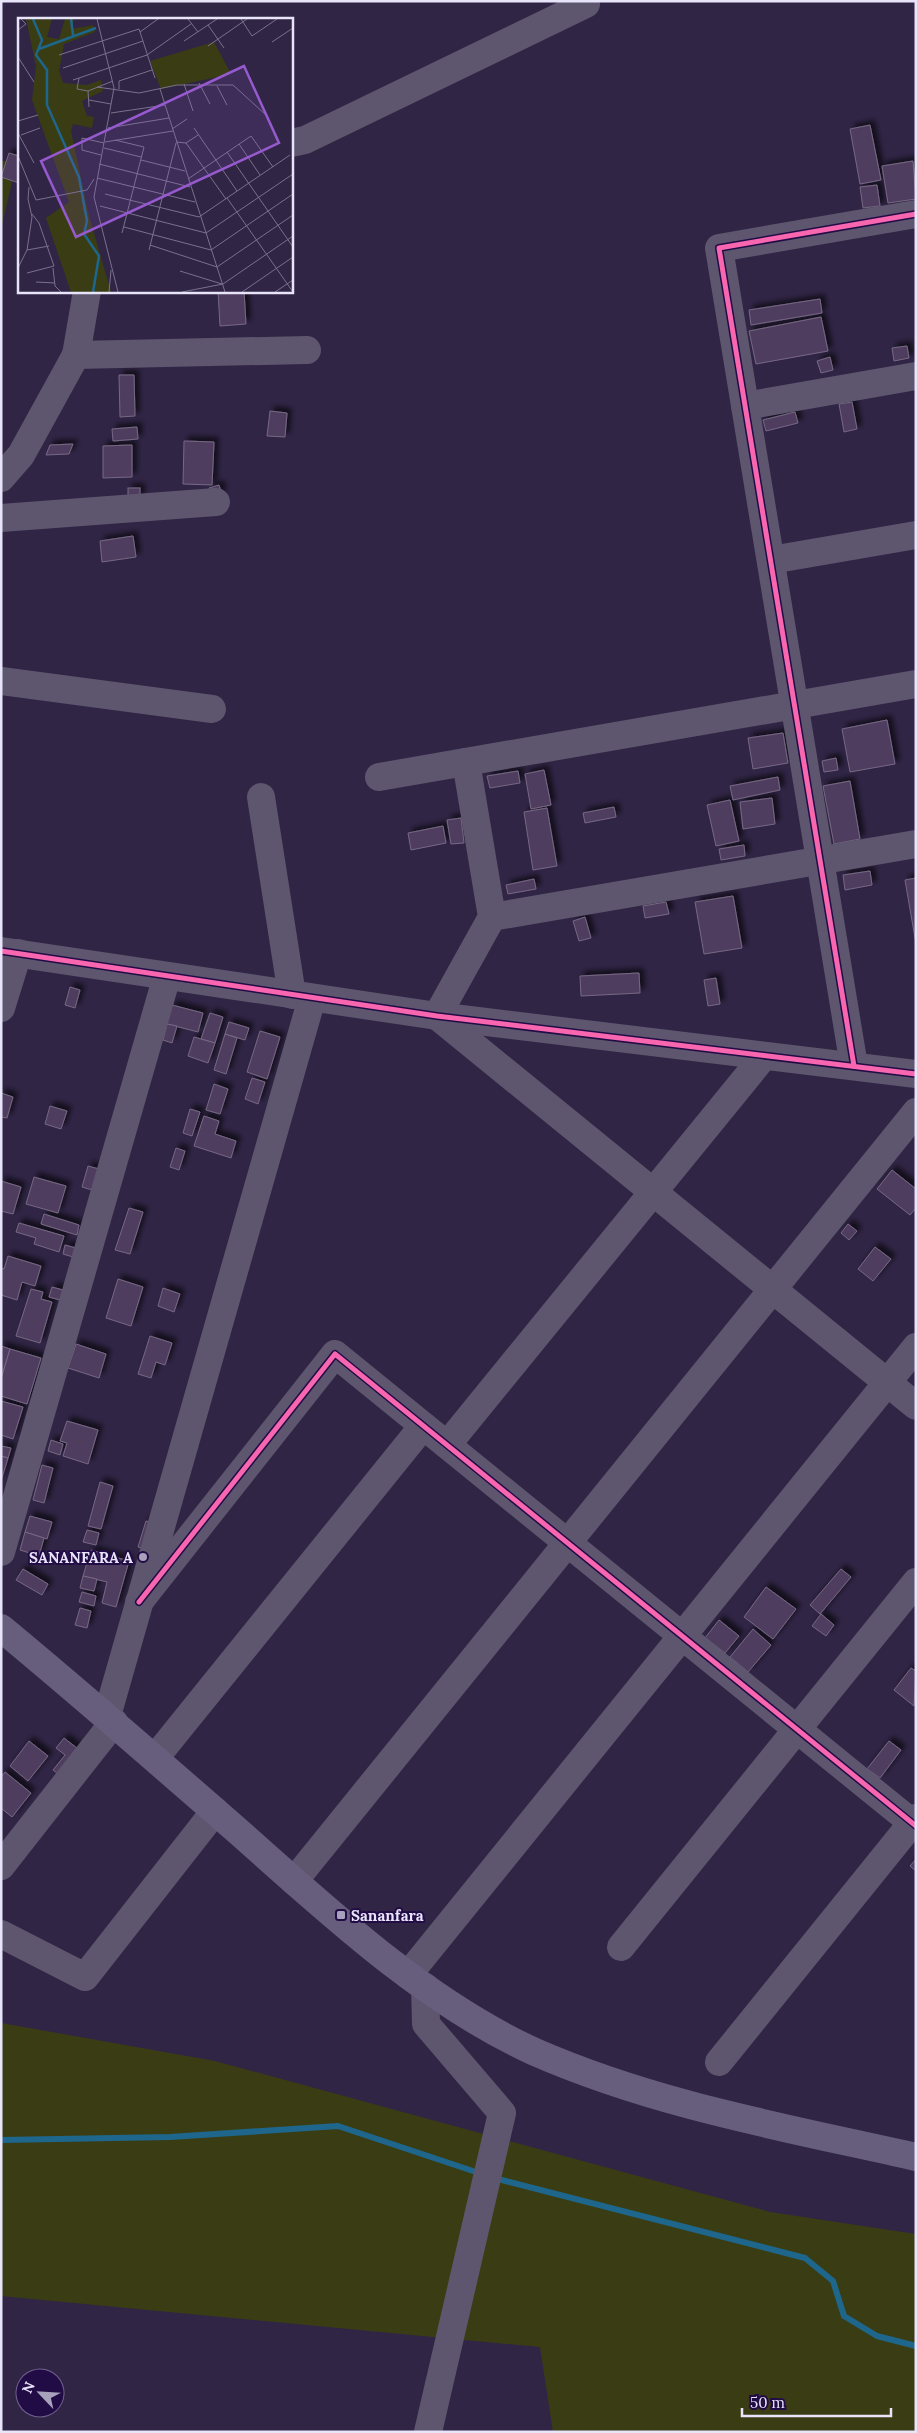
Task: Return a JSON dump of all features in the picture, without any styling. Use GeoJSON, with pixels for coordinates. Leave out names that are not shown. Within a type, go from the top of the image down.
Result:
{"type":"FeatureCollection","features":[{"type":"Feature","properties":{"kind":"main road"},"geometry":{"type":"LineString","coordinates":[[1,1628],[110,1719],[294,1881],[416,1981],[472,2018],[534,2051],[595,2076],[700,2109],[916,2157]]}},
{"type":"Feature","properties":{"kind":"street"},"geometry":{"type":"LineString","coordinates":[[292,143],[305,140],[586,4]]}},
{"type":"Feature","properties":{"kind":"street"},"geometry":{"type":"LineString","coordinates":[[854,1066],[719,248],[916,214]]}},
{"type":"Feature","properties":{"kind":"street"},"geometry":{"type":"LineString","coordinates":[[1,478],[21,456],[76,355],[87,292]]}},
{"type":"Feature","properties":{"kind":"street"},"geometry":{"type":"LineString","coordinates":[[76,355],[307,350]]}},
{"type":"Feature","properties":{"kind":"street"},"geometry":{"type":"LineString","coordinates":[[745,406],[916,376]]}},
{"type":"Feature","properties":{"kind":"street"},"geometry":{"type":"LineString","coordinates":[[1,518],[216,502]]}},
{"type":"Feature","properties":{"kind":"street"},"geometry":{"type":"LineString","coordinates":[[771,560],[916,535]]}},
{"type":"Feature","properties":{"kind":"street"},"geometry":{"type":"LineString","coordinates":[[1,681],[212,709]]}},
{"type":"Feature","properties":{"kind":"street"},"geometry":{"type":"LineString","coordinates":[[379,777],[916,684]]}},
{"type":"Feature","properties":{"kind":"street"},"geometry":{"type":"LineString","coordinates":[[437,1016],[492,917],[466,762]]}},
{"type":"Feature","properties":{"kind":"street"},"geometry":{"type":"LineString","coordinates":[[1,1866],[110,1719],[139,1602],[302,996],[261,797]]}},
{"type":"Feature","properties":{"kind":"street"},"geometry":{"type":"LineString","coordinates":[[492,917],[916,844]]}},
{"type":"Feature","properties":{"kind":"street"},"geometry":{"type":"LineString","coordinates":[[1,1008],[9,952],[437,1016],[916,1074]]}},
{"type":"Feature","properties":{"kind":"street"},"geometry":{"type":"LineString","coordinates":[[1,1552],[167,976]]}},
{"type":"Feature","properties":{"kind":"street"},"geometry":{"type":"LineString","coordinates":[[437,1016],[916,1406]]}},
{"type":"Feature","properties":{"kind":"street"},"geometry":{"type":"LineString","coordinates":[[447,1445],[764,1056]]}},
{"type":"Feature","properties":{"kind":"street"},"geometry":{"type":"LineString","coordinates":[[294,1881],[916,1112]]}},
{"type":"Feature","properties":{"kind":"street"},"geometry":{"type":"LineString","coordinates":[[428,2432],[502,2113],[426,2024],[416,1981],[682,1636],[916,1347]]}},
{"type":"Feature","properties":{"kind":"street"},"geometry":{"type":"LineString","coordinates":[[139,1602],[335,1354],[796,1729],[914,1822],[719,2062]]}},
{"type":"Feature","properties":{"kind":"street"},"geometry":{"type":"LineString","coordinates":[[155,1758],[423,1426]]}},
{"type":"Feature","properties":{"kind":"street"},"geometry":{"type":"LineString","coordinates":[[621,1947],[916,1582]]}},
{"type":"Feature","properties":{"kind":"street"},"geometry":{"type":"LineString","coordinates":[[1,1934],[85,1977],[215,1811]]}},
{"type":"Feature","properties":{"kind":"green space"},"geometry":{"type":"Polygon","coordinates":[[[1,161],[17,161],[1,229],[1,161]]]}},
{"type":"Feature","properties":{"kind":"green space"},"geometry":{"type":"Polygon","coordinates":[[[1,2023],[215,2061],[770,2212],[916,2234],[916,2432],[553,2432],[540,2347],[1,2296],[1,2023]]]}},
{"type":"Feature","properties":{"kind":"building"},"geometry":{"type":"Polygon","coordinates":[[[870,125],[881,180],[860,184],[850,129],[870,125]]]}},
{"type":"Feature","properties":{"kind":"building"},"geometry":{"type":"Polygon","coordinates":[[[9,153],[18,156],[18,183],[1,177],[9,153]]]}},
{"type":"Feature","properties":{"kind":"building"},"geometry":{"type":"Polygon","coordinates":[[[913,161],[916,199],[888,203],[882,166],[913,161]]]}},
{"type":"Feature","properties":{"kind":"building"},"geometry":{"type":"Polygon","coordinates":[[[877,185],[880,206],[863,208],[860,187],[877,185]]]}},
{"type":"Feature","properties":{"kind":"building"},"geometry":{"type":"Polygon","coordinates":[[[218,292],[244,292],[246,324],[220,326],[218,292]]]}},
{"type":"Feature","properties":{"kind":"building"},"geometry":{"type":"Polygon","coordinates":[[[820,299],[822,313],[751,325],[749,310],[820,299]]]}},
{"type":"Feature","properties":{"kind":"building"},"geometry":{"type":"Polygon","coordinates":[[[821,317],[828,351],[756,364],[749,331],[821,317]]]}},
{"type":"Feature","properties":{"kind":"building"},"geometry":{"type":"Polygon","coordinates":[[[907,346],[909,358],[894,361],[892,348],[907,346]]]}},
{"type":"Feature","properties":{"kind":"building"},"geometry":{"type":"Polygon","coordinates":[[[830,357],[833,370],[821,373],[817,361],[830,357]]]}},
{"type":"Feature","properties":{"kind":"building"},"geometry":{"type":"Polygon","coordinates":[[[119,375],[134,375],[135,416],[120,417],[119,375]]]}},
{"type":"Feature","properties":{"kind":"building"},"geometry":{"type":"Polygon","coordinates":[[[852,402],[857,429],[844,432],[839,404],[852,402]]]}},
{"type":"Feature","properties":{"kind":"building"},"geometry":{"type":"Polygon","coordinates":[[[270,411],[287,413],[285,437],[267,436],[270,411]]]}},
{"type":"Feature","properties":{"kind":"building"},"geometry":{"type":"Polygon","coordinates":[[[795,412],[798,423],[766,431],[763,420],[795,412]]]}},
{"type":"Feature","properties":{"kind":"building"},"geometry":{"type":"Polygon","coordinates":[[[137,427],[138,439],[113,441],[112,429],[137,427]]]}},
{"type":"Feature","properties":{"kind":"building"},"geometry":{"type":"Polygon","coordinates":[[[184,441],[214,442],[212,485],[183,484],[184,441]]]}},
{"type":"Feature","properties":{"kind":"building"},"geometry":{"type":"Polygon","coordinates":[[[73,444],[69,454],[46,455],[50,445],[73,444]]]}},
{"type":"Feature","properties":{"kind":"building"},"geometry":{"type":"Polygon","coordinates":[[[132,445],[132,477],[103,478],[103,446],[132,445]]]}},
{"type":"Feature","properties":{"kind":"building"},"geometry":{"type":"Polygon","coordinates":[[[219,485],[222,494],[212,497],[209,488],[219,485]]]}},
{"type":"Feature","properties":{"kind":"building"},"geometry":{"type":"Polygon","coordinates":[[[128,488],[140,488],[140,500],[128,500],[128,488]]]}},
{"type":"Feature","properties":{"kind":"building"},"geometry":{"type":"Polygon","coordinates":[[[133,536],[136,557],[102,562],[100,541],[133,536]]]}},
{"type":"Feature","properties":{"kind":"building"},"geometry":{"type":"Polygon","coordinates":[[[887,720],[895,764],[850,772],[842,729],[887,720]]]}},
{"type":"Feature","properties":{"kind":"building"},"geometry":{"type":"Polygon","coordinates":[[[783,733],[788,763],[753,769],[748,738],[783,733]]]}},
{"type":"Feature","properties":{"kind":"building"},"geometry":{"type":"Polygon","coordinates":[[[836,758],[838,770],[824,772],[822,761],[836,758]]]}},
{"type":"Feature","properties":{"kind":"building"},"geometry":{"type":"Polygon","coordinates":[[[544,770],[551,805],[531,809],[525,774],[544,770]]]}},
{"type":"Feature","properties":{"kind":"building"},"geometry":{"type":"Polygon","coordinates":[[[518,771],[520,783],[490,788],[487,776],[518,771]]]}},
{"type":"Feature","properties":{"kind":"building"},"geometry":{"type":"Polygon","coordinates":[[[778,777],[780,790],[733,800],[730,786],[778,777]]]}},
{"type":"Feature","properties":{"kind":"building"},"geometry":{"type":"Polygon","coordinates":[[[850,781],[860,839],[834,844],[823,786],[850,781]]]}},
{"type":"Feature","properties":{"kind":"building"},"geometry":{"type":"Polygon","coordinates":[[[772,798],[775,824],[743,829],[740,802],[772,798]]]}},
{"type":"Feature","properties":{"kind":"building"},"geometry":{"type":"Polygon","coordinates":[[[730,800],[739,841],[716,846],[707,805],[730,800]]]}},
{"type":"Feature","properties":{"kind":"building"},"geometry":{"type":"Polygon","coordinates":[[[614,807],[616,817],[585,823],[583,813],[614,807]]]}},
{"type":"Feature","properties":{"kind":"building"},"geometry":{"type":"Polygon","coordinates":[[[547,808],[557,866],[533,870],[524,812],[547,808]]]}},
{"type":"Feature","properties":{"kind":"building"},"geometry":{"type":"Polygon","coordinates":[[[461,818],[464,843],[451,844],[447,820],[461,818]]]}},
{"type":"Feature","properties":{"kind":"building"},"geometry":{"type":"Polygon","coordinates":[[[443,826],[446,843],[411,850],[408,833],[443,826]]]}},
{"type":"Feature","properties":{"kind":"building"},"geometry":{"type":"Polygon","coordinates":[[[744,845],[745,856],[721,860],[719,849],[744,845]]]}},
{"type":"Feature","properties":{"kind":"building"},"geometry":{"type":"Polygon","coordinates":[[[870,871],[872,885],[845,890],[843,875],[870,871]]]}},
{"type":"Feature","properties":{"kind":"building"},"geometry":{"type":"Polygon","coordinates":[[[916,878],[916,944],[905,880],[916,878]]]}},
{"type":"Feature","properties":{"kind":"building"},"geometry":{"type":"Polygon","coordinates":[[[534,879],[536,889],[508,894],[506,885],[534,879]]]}},
{"type":"Feature","properties":{"kind":"building"},"geometry":{"type":"Polygon","coordinates":[[[733,896],[742,948],[704,954],[695,902],[733,896]]]}},
{"type":"Feature","properties":{"kind":"building"},"geometry":{"type":"Polygon","coordinates":[[[666,902],[669,914],[645,918],[643,906],[666,902]]]}},
{"type":"Feature","properties":{"kind":"building"},"geometry":{"type":"Polygon","coordinates":[[[585,917],[591,938],[579,941],[573,921],[585,917]]]}},
{"type":"Feature","properties":{"kind":"building"},"geometry":{"type":"Polygon","coordinates":[[[639,973],[640,993],[581,996],[580,976],[639,973]]]}},
{"type":"Feature","properties":{"kind":"building"},"geometry":{"type":"Polygon","coordinates":[[[716,978],[720,1004],[708,1006],[704,980],[716,978]]]}},
{"type":"Feature","properties":{"kind":"building"},"geometry":{"type":"Polygon","coordinates":[[[70,987],[80,990],[75,1008],[65,1005],[70,987]]]}},
{"type":"Feature","properties":{"kind":"building"},"geometry":{"type":"Polygon","coordinates":[[[172,1005],[203,1013],[198,1032],[167,1024],[172,1005]]]}},
{"type":"Feature","properties":{"kind":"building"},"geometry":{"type":"Polygon","coordinates":[[[210,1013],[223,1017],[215,1043],[201,1039],[210,1013]]]}},
{"type":"Feature","properties":{"kind":"building"},"geometry":{"type":"Polygon","coordinates":[[[229,1022],[249,1028],[245,1040],[225,1034],[229,1022]]]}},
{"type":"Feature","properties":{"kind":"building"},"geometry":{"type":"Polygon","coordinates":[[[167,1024],[177,1026],[172,1043],[163,1040],[167,1024]]]}},
{"type":"Feature","properties":{"kind":"building"},"geometry":{"type":"Polygon","coordinates":[[[260,1031],[280,1037],[267,1079],[247,1072],[260,1031]]]}},
{"type":"Feature","properties":{"kind":"building"},"geometry":{"type":"Polygon","coordinates":[[[225,1034],[237,1038],[226,1074],[214,1070],[225,1034]]]}},
{"type":"Feature","properties":{"kind":"building"},"geometry":{"type":"Polygon","coordinates":[[[194,1037],[215,1043],[208,1063],[188,1056],[194,1037]]]}},
{"type":"Feature","properties":{"kind":"building"},"geometry":{"type":"Polygon","coordinates":[[[252,1078],[265,1082],[258,1104],[245,1099],[252,1078]]]}},
{"type":"Feature","properties":{"kind":"building"},"geometry":{"type":"Polygon","coordinates":[[[214,1084],[228,1089],[220,1114],[206,1110],[214,1084]]]}},
{"type":"Feature","properties":{"kind":"building"},"geometry":{"type":"Polygon","coordinates":[[[1,1093],[13,1097],[7,1118],[1,1117],[1,1093]]]}},
{"type":"Feature","properties":{"kind":"building"},"geometry":{"type":"Polygon","coordinates":[[[50,1106],[67,1111],[61,1129],[45,1124],[50,1106]]]}},
{"type":"Feature","properties":{"kind":"building"},"geometry":{"type":"Polygon","coordinates":[[[190,1109],[200,1112],[192,1136],[183,1133],[190,1109]]]}},
{"type":"Feature","properties":{"kind":"building"},"geometry":{"type":"Polygon","coordinates":[[[204,1116],[219,1121],[215,1134],[236,1141],[231,1158],[194,1146],[204,1116]]]}},
{"type":"Feature","properties":{"kind":"building"},"geometry":{"type":"Polygon","coordinates":[[[176,1148],[185,1151],[179,1170],[170,1167],[176,1148]]]}},
{"type":"Feature","properties":{"kind":"building"},"geometry":{"type":"Polygon","coordinates":[[[88,1166],[99,1169],[92,1190],[82,1187],[88,1166]]]}},
{"type":"Feature","properties":{"kind":"building"},"geometry":{"type":"Polygon","coordinates":[[[892,1170],[916,1189],[916,1208],[910,1215],[877,1189],[892,1170]]]}},
{"type":"Feature","properties":{"kind":"building"},"geometry":{"type":"Polygon","coordinates":[[[34,1177],[66,1186],[58,1213],[26,1204],[34,1177]]]}},
{"type":"Feature","properties":{"kind":"building"},"geometry":{"type":"Polygon","coordinates":[[[1,1181],[21,1187],[13,1214],[1,1211],[1,1181]]]}},
{"type":"Feature","properties":{"kind":"building"},"geometry":{"type":"Polygon","coordinates":[[[129,1208],[143,1212],[130,1254],[115,1250],[129,1208]]]}},
{"type":"Feature","properties":{"kind":"building"},"geometry":{"type":"Polygon","coordinates":[[[44,1214],[79,1225],[77,1235],[41,1224],[44,1214]]]}},
{"type":"Feature","properties":{"kind":"building"},"geometry":{"type":"Polygon","coordinates":[[[19,1223],[64,1236],[59,1252],[34,1244],[36,1238],[16,1232],[19,1223]]]}},
{"type":"Feature","properties":{"kind":"building"},"geometry":{"type":"Polygon","coordinates":[[[848,1224],[857,1231],[849,1240],[841,1233],[848,1224]]]}},
{"type":"Feature","properties":{"kind":"building"},"geometry":{"type":"Polygon","coordinates":[[[65,1245],[76,1248],[73,1257],[63,1254],[65,1245]]]}},
{"type":"Feature","properties":{"kind":"building"},"geometry":{"type":"Polygon","coordinates":[[[875,1247],[891,1259],[873,1281],[858,1269],[875,1247]]]}},
{"type":"Feature","properties":{"kind":"building"},"geometry":{"type":"Polygon","coordinates":[[[8,1256],[41,1266],[35,1286],[22,1282],[17,1300],[1,1295],[1,1268],[4,1269],[8,1256]]]}},
{"type":"Feature","properties":{"kind":"building"},"geometry":{"type":"Polygon","coordinates":[[[118,1279],[143,1287],[131,1326],[106,1318],[118,1279]]]}},
{"type":"Feature","properties":{"kind":"building"},"geometry":{"type":"Polygon","coordinates":[[[52,1287],[63,1290],[60,1300],[49,1297],[52,1287]]]}},
{"type":"Feature","properties":{"kind":"building"},"geometry":{"type":"Polygon","coordinates":[[[163,1288],[180,1294],[174,1312],[158,1306],[163,1288]]]}},
{"type":"Feature","properties":{"kind":"building"},"geometry":{"type":"Polygon","coordinates":[[[31,1289],[43,1292],[41,1299],[52,1302],[40,1343],[16,1336],[31,1289]]]}},
{"type":"Feature","properties":{"kind":"building"},"geometry":{"type":"Polygon","coordinates":[[[150,1336],[172,1343],[165,1365],[156,1362],[151,1378],[138,1374],[150,1336]]]}},
{"type":"Feature","properties":{"kind":"building"},"geometry":{"type":"Polygon","coordinates":[[[76,1344],[106,1354],[99,1378],[68,1368],[76,1344]]]}},
{"type":"Feature","properties":{"kind":"building"},"geometry":{"type":"Polygon","coordinates":[[[1,1346],[10,1349],[1,1379],[1,1346]]]}},
{"type":"Feature","properties":{"kind":"building"},"geometry":{"type":"Polygon","coordinates":[[[10,1349],[41,1358],[27,1404],[1,1396],[1,1379],[10,1349]]]}},
{"type":"Feature","properties":{"kind":"building"},"geometry":{"type":"Polygon","coordinates":[[[1,1401],[23,1407],[13,1439],[1,1435],[1,1401]]]}},
{"type":"Feature","properties":{"kind":"building"},"geometry":{"type":"Polygon","coordinates":[[[67,1421],[98,1430],[88,1464],[63,1456],[67,1443],[60,1441],[67,1421]]]}},
{"type":"Feature","properties":{"kind":"building"},"geometry":{"type":"Polygon","coordinates":[[[51,1440],[63,1444],[60,1455],[48,1451],[51,1440]]]}},
{"type":"Feature","properties":{"kind":"building"},"geometry":{"type":"Polygon","coordinates":[[[1,1446],[11,1448],[8,1458],[1,1456],[1,1446]]]}},
{"type":"Feature","properties":{"kind":"building"},"geometry":{"type":"Polygon","coordinates":[[[1,1456],[8,1458],[1,1481],[1,1456]]]}},
{"type":"Feature","properties":{"kind":"building"},"geometry":{"type":"Polygon","coordinates":[[[42,1465],[53,1468],[44,1503],[33,1500],[42,1465]]]}},
{"type":"Feature","properties":{"kind":"building"},"geometry":{"type":"Polygon","coordinates":[[[100,1482],[113,1486],[101,1529],[88,1526],[100,1482]]]}},
{"type":"Feature","properties":{"kind":"building"},"geometry":{"type":"Polygon","coordinates":[[[30,1516],[52,1522],[47,1539],[25,1532],[30,1516]]]}},
{"type":"Feature","properties":{"kind":"building"},"geometry":{"type":"Polygon","coordinates":[[[146,1521],[153,1523],[145,1549],[138,1547],[146,1521]]]}},
{"type":"Feature","properties":{"kind":"building"},"geometry":{"type":"Polygon","coordinates":[[[87,1530],[99,1533],[96,1545],[83,1542],[87,1530]]]}},
{"type":"Feature","properties":{"kind":"building"},"geometry":{"type":"Polygon","coordinates":[[[25,1532],[44,1538],[39,1556],[20,1550],[25,1532]]]}},
{"type":"Feature","properties":{"kind":"building"},"geometry":{"type":"Polygon","coordinates":[[[91,1550],[129,1561],[116,1607],[102,1603],[107,1582],[83,1576],[91,1550]]]}},
{"type":"Feature","properties":{"kind":"building"},"geometry":{"type":"Polygon","coordinates":[[[23,1569],[48,1584],[42,1595],[16,1580],[23,1569]]]}},
{"type":"Feature","properties":{"kind":"building"},"geometry":{"type":"Polygon","coordinates":[[[841,1569],[851,1577],[820,1614],[810,1605],[841,1569]]]}},
{"type":"Feature","properties":{"kind":"building"},"geometry":{"type":"Polygon","coordinates":[[[83,1576],[97,1579],[94,1591],[80,1588],[83,1576]]]}},
{"type":"Feature","properties":{"kind":"building"},"geometry":{"type":"Polygon","coordinates":[[[766,1587],[796,1609],[773,1639],[744,1617],[766,1587]]]}},
{"type":"Feature","properties":{"kind":"building"},"geometry":{"type":"Polygon","coordinates":[[[82,1592],[96,1596],[94,1606],[79,1602],[82,1592]]]}},
{"type":"Feature","properties":{"kind":"building"},"geometry":{"type":"Polygon","coordinates":[[[80,1608],[91,1611],[87,1628],[75,1625],[80,1608]]]}},
{"type":"Feature","properties":{"kind":"building"},"geometry":{"type":"Polygon","coordinates":[[[821,1614],[834,1625],[826,1636],[812,1626],[821,1614]]]}},
{"type":"Feature","properties":{"kind":"building"},"geometry":{"type":"Polygon","coordinates":[[[719,1620],[739,1636],[725,1653],[705,1638],[719,1620]]]}},
{"type":"Feature","properties":{"kind":"building"},"geometry":{"type":"Polygon","coordinates":[[[753,1629],[771,1645],[748,1672],[730,1657],[753,1629]]]}},
{"type":"Feature","properties":{"kind":"building"},"geometry":{"type":"Polygon","coordinates":[[[911,1668],[916,1671],[914,1706],[894,1690],[911,1668]]]}},
{"type":"Feature","properties":{"kind":"building"},"geometry":{"type":"Polygon","coordinates":[[[64,1738],[82,1752],[62,1777],[53,1770],[65,1755],[56,1748],[64,1738]]]}},
{"type":"Feature","properties":{"kind":"building"},"geometry":{"type":"Polygon","coordinates":[[[29,1741],[48,1756],[28,1781],[10,1766],[29,1741]]]}},
{"type":"Feature","properties":{"kind":"building"},"geometry":{"type":"Polygon","coordinates":[[[889,1741],[901,1750],[880,1778],[867,1769],[889,1741]]]}},
{"type":"Feature","properties":{"kind":"building"},"geometry":{"type":"Polygon","coordinates":[[[5,1772],[31,1793],[12,1817],[1,1808],[1,1777],[5,1772]]]}},
{"type":"Feature","properties":{"kind":"building"},"geometry":{"type":"Polygon","coordinates":[[[916,1859],[916,1871],[910,1866],[916,1859]]]}},
{"type":"Feature","properties":{"kind":"waterway"},"geometry":{"type":"LineString","coordinates":[[1,2140],[170,2137],[338,2126],[482,2174]]}},
{"type":"Feature","properties":{"kind":"waterway"},"geometry":{"type":"LineString","coordinates":[[494,2178],[805,2258],[833,2281],[844,2316],[877,2336],[916,2346]]}},
{"type":"Feature","properties":{"kind":"cycle path"},"geometry":{"type":"LineString","coordinates":[[854,1066],[719,248],[916,214]]}},
{"type":"Feature","properties":{"kind":"cycle path"},"geometry":{"type":"LineString","coordinates":[[1,951],[437,1016],[916,1074]]}},
{"type":"Feature","properties":{"kind":"cycle path"},"geometry":{"type":"LineString","coordinates":[[139,1602],[335,1354],[916,1826]]}},
{"type":"Feature","properties":{"kind":"place","name":"SANANFARA A"},"geometry":{"type":"Point","coordinates":[143,1557]}},
{"type":"Feature","properties":{"kind":"place","name":"Sananfara"},"geometry":{"type":"Point","coordinates":[341,1915]}}]}
